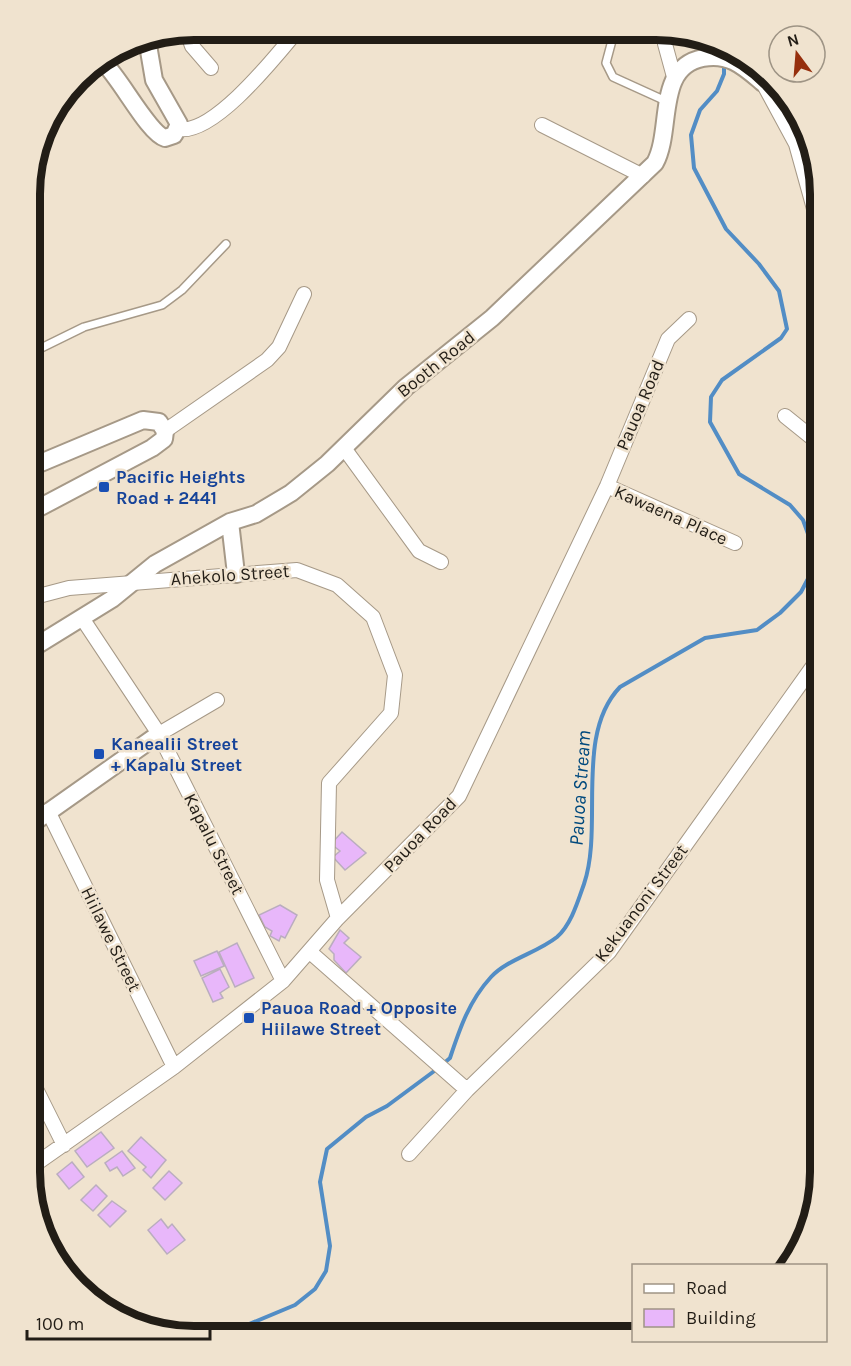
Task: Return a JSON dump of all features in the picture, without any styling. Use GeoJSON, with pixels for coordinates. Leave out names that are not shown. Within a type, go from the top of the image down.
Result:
{"type":"FeatureCollection","features":[{"type":"Feature","properties":{"kind":"street"},"geometry":{"type":"LineString","coordinates":[[190,40],[211,68]]}},
{"type":"Feature","properties":{"kind":"street"},"geometry":{"type":"LineString","coordinates":[[179,129],[187,130],[204,123],[241,95],[289,40]]}},
{"type":"Feature","properties":{"kind":"street"},"geometry":{"type":"LineString","coordinates":[[666,41],[674,77]]}},
{"type":"Feature","properties":{"kind":"street"},"geometry":{"type":"LineString","coordinates":[[149,48],[154,80],[176,117],[179,129]]}},
{"type":"Feature","properties":{"kind":"street"},"geometry":{"type":"LineString","coordinates":[[674,77],[686,64],[704,58],[726,57]]}},
{"type":"Feature","properties":{"kind":"street"},"geometry":{"type":"LineString","coordinates":[[731,60],[749,71]]}},
{"type":"Feature","properties":{"kind":"street"},"geometry":{"type":"LineString","coordinates":[[107,67],[158,135],[170,138],[179,129]]}},
{"type":"Feature","properties":{"kind":"street","name":"Booth Road"},"geometry":{"type":"LineString","coordinates":[[40,644],[82,618],[155,564],[230,522],[256,514],[291,493],[344,448],[406,387],[492,318],[643,176],[661,152],[674,77]]}},
{"type":"Feature","properties":{"kind":"street"},"geometry":{"type":"LineString","coordinates":[[772,93],[796,144],[810,185]]}},
{"type":"Feature","properties":{"kind":"street"},"geometry":{"type":"LineString","coordinates":[[542,125],[643,176]]}},
{"type":"Feature","properties":{"kind":"street"},"geometry":{"type":"LineString","coordinates":[[165,431],[267,360],[279,347],[304,294]]}},
{"type":"Feature","properties":{"kind":"street","name":"Pauoa Road"},"geometry":{"type":"LineString","coordinates":[[40,1161],[174,1067],[283,981],[338,918],[459,796],[607,486],[668,339],[689,319]]}},
{"type":"Feature","properties":{"kind":"street"},"geometry":{"type":"LineString","coordinates":[[785,416],[810,436]]}},
{"type":"Feature","properties":{"kind":"street"},"geometry":{"type":"LineString","coordinates":[[40,463],[143,420],[159,422],[165,431],[164,439],[159,444],[40,507]]}},
{"type":"Feature","properties":{"kind":"street"},"geometry":{"type":"LineString","coordinates":[[344,448],[419,551],[441,562]]}},
{"type":"Feature","properties":{"kind":"street","name":"Kawaena Place"},"geometry":{"type":"LineString","coordinates":[[607,486],[735,543]]}},
{"type":"Feature","properties":{"kind":"street"},"geometry":{"type":"LineString","coordinates":[[230,522],[236,574]]}},
{"type":"Feature","properties":{"kind":"street","name":"Ahekolo Street"},"geometry":{"type":"LineString","coordinates":[[40,596],[69,588],[135,581],[297,570],[337,585],[373,617],[395,675],[391,713],[329,783],[327,880],[338,918]]}},
{"type":"Feature","properties":{"kind":"street","name":"Kapalu Street"},"geometry":{"type":"LineString","coordinates":[[82,618],[159,734],[283,981]]}},
{"type":"Feature","properties":{"kind":"street","name":"Kekuanoni Street"},"geometry":{"type":"LineString","coordinates":[[409,1154],[467,1090],[609,952],[810,670]]}},
{"type":"Feature","properties":{"kind":"street"},"geometry":{"type":"LineString","coordinates":[[40,817],[159,734],[218,700]]}},
{"type":"Feature","properties":{"kind":"street","name":"Hiilawe Street"},"geometry":{"type":"LineString","coordinates":[[48,811],[174,1067]]}},
{"type":"Feature","properties":{"kind":"street"},"geometry":{"type":"LineString","coordinates":[[310,952],[467,1090]]}},
{"type":"Feature","properties":{"kind":"street"},"geometry":{"type":"LineString","coordinates":[[40,1097],[64,1145]]}},
{"type":"Feature","properties":{"kind":"lane"},"geometry":{"type":"LineString","coordinates":[[612,40],[606,63],[613,77],[668,102]]}},
{"type":"Feature","properties":{"kind":"lane"},"geometry":{"type":"LineString","coordinates":[[40,349],[84,327],[162,305],[188,284],[226,244]]}},
{"type":"Feature","properties":{"kind":"building"},"geometry":{"type":"Polygon","coordinates":[[[342,832],[366,853],[345,870],[333,857],[340,851],[331,844],[342,832]]]}},
{"type":"Feature","properties":{"kind":"building"},"geometry":{"type":"Polygon","coordinates":[[[280,905],[297,915],[285,938],[281,936],[279,941],[270,936],[272,931],[265,927],[259,915],[280,905]]]}},
{"type":"Feature","properties":{"kind":"building"},"geometry":{"type":"Polygon","coordinates":[[[340,930],[349,938],[344,943],[361,957],[346,973],[334,960],[334,954],[329,949],[340,930]]]}},
{"type":"Feature","properties":{"kind":"building"},"geometry":{"type":"Polygon","coordinates":[[[237,943],[254,978],[235,987],[219,952],[237,943]]]}},
{"type":"Feature","properties":{"kind":"building"},"geometry":{"type":"Polygon","coordinates":[[[217,951],[224,966],[201,976],[194,961],[217,951]]]}},
{"type":"Feature","properties":{"kind":"building"},"geometry":{"type":"Polygon","coordinates":[[[220,969],[229,987],[220,993],[223,998],[213,1002],[202,978],[220,969]]]}},
{"type":"Feature","properties":{"kind":"building"},"geometry":{"type":"Polygon","coordinates":[[[101,1132],[114,1148],[87,1167],[75,1151],[101,1132]]]}},
{"type":"Feature","properties":{"kind":"building"},"geometry":{"type":"Polygon","coordinates":[[[141,1137],[166,1160],[151,1178],[143,1170],[146,1167],[128,1151],[141,1137]]]}},
{"type":"Feature","properties":{"kind":"building"},"geometry":{"type":"Polygon","coordinates":[[[122,1151],[135,1168],[123,1176],[117,1167],[110,1171],[105,1163],[122,1151]]]}},
{"type":"Feature","properties":{"kind":"building"},"geometry":{"type":"Polygon","coordinates":[[[72,1162],[84,1177],[69,1189],[57,1174],[72,1162]]]}},
{"type":"Feature","properties":{"kind":"building"},"geometry":{"type":"Polygon","coordinates":[[[169,1171],[182,1183],[165,1200],[153,1188],[169,1171]]]}},
{"type":"Feature","properties":{"kind":"building"},"geometry":{"type":"Polygon","coordinates":[[[96,1185],[107,1196],[93,1211],[81,1200],[96,1185]]]}},
{"type":"Feature","properties":{"kind":"building"},"geometry":{"type":"Polygon","coordinates":[[[112,1201],[126,1211],[110,1227],[98,1215],[112,1201]]]}},
{"type":"Feature","properties":{"kind":"building"},"geometry":{"type":"Polygon","coordinates":[[[161,1219],[168,1228],[172,1224],[185,1240],[167,1254],[148,1230],[161,1219]]]}},
{"type":"Feature","properties":{"kind":"waterway","name":"Pauoa Stream"},"geometry":{"type":"LineString","coordinates":[[724,62],[724,74],[717,91],[700,110],[691,135],[694,168],[726,229],[759,264],[779,291],[787,329],[781,338],[722,380],[711,397],[710,422],[739,474],[790,505],[803,520],[810,539]]}},
{"type":"Feature","properties":{"kind":"waterway","name":"Pauoa Stream"},"geometry":{"type":"LineString","coordinates":[[443,1064],[450,1058],[471,1005],[483,986],[506,965],[557,937],[574,912],[589,861],[592,836],[592,782],[598,730],[606,707],[620,687],[705,638],[757,630],[780,613],[801,592],[810,575]]}},
{"type":"Feature","properties":{"kind":"waterway","name":"Pauoa Stream"},"geometry":{"type":"LineString","coordinates":[[245,1326],[295,1305],[315,1289],[326,1271],[330,1246],[320,1182],[327,1149],[366,1117],[387,1106],[437,1069]]}},
{"type":"Feature","properties":{"kind":"place","name":"Pacific Heights Road + 2441"},"geometry":{"type":"Point","coordinates":[104,487]}},
{"type":"Feature","properties":{"kind":"place","name":"Kanealii Street + Kapalu Street"},"geometry":{"type":"Point","coordinates":[99,754]}},
{"type":"Feature","properties":{"kind":"place","name":"Pauoa Road + Opposite Hiilawe Street"},"geometry":{"type":"Point","coordinates":[249,1018]}}]}
